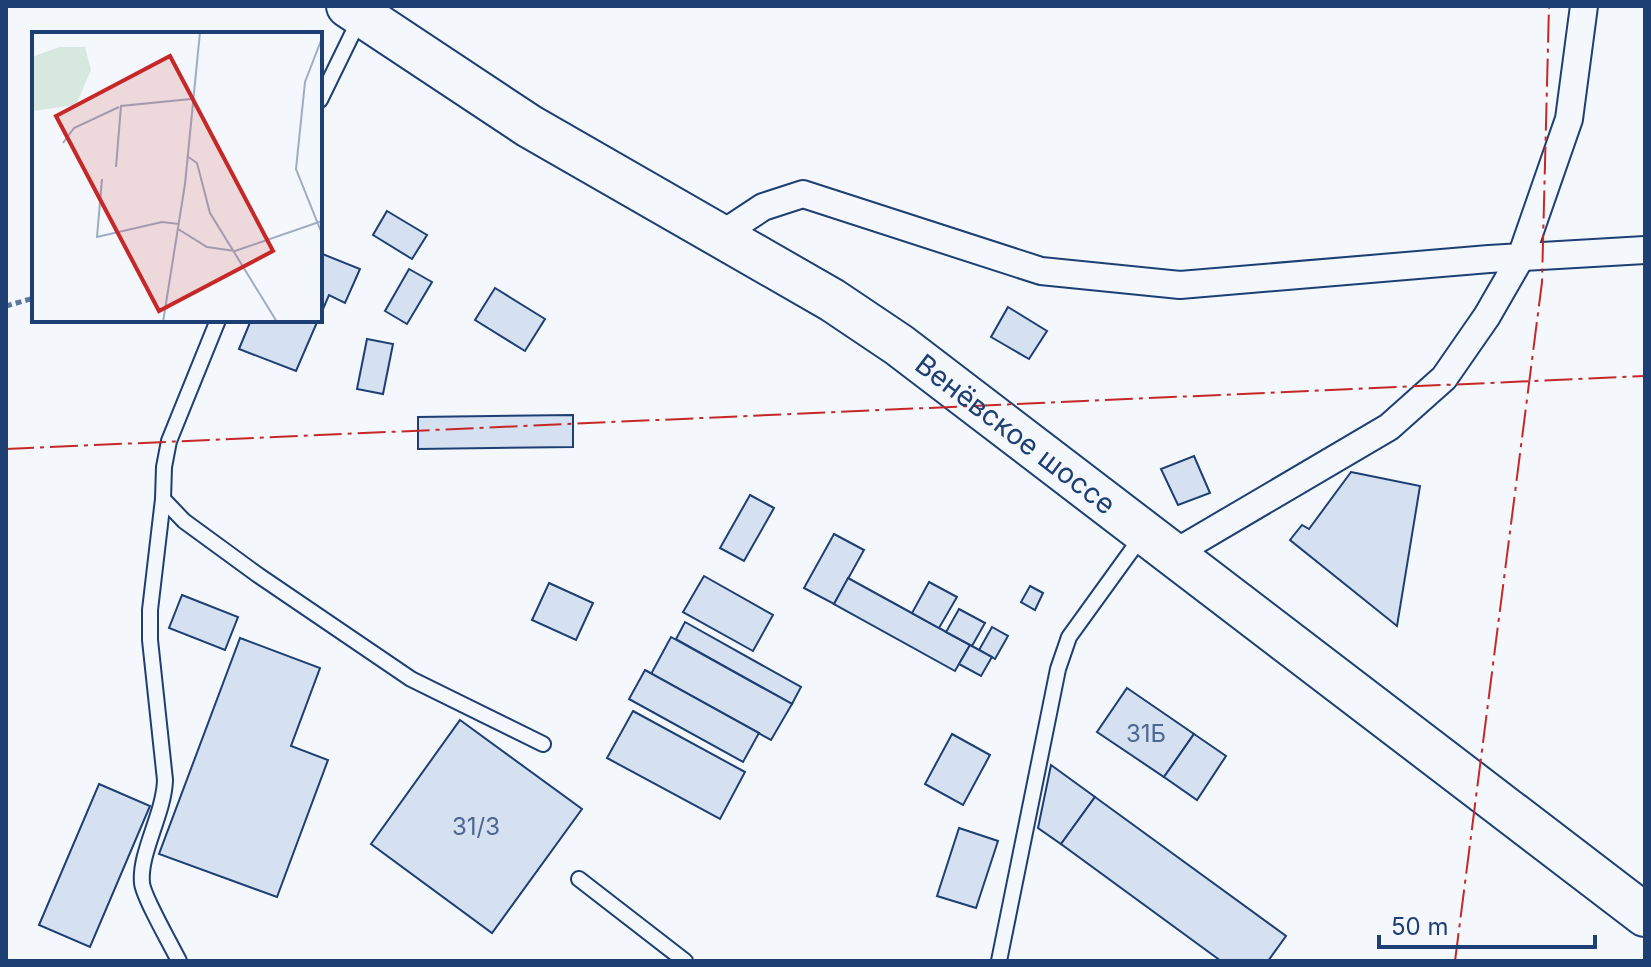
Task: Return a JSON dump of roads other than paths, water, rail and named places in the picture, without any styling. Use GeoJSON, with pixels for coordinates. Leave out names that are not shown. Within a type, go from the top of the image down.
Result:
{"type":"FeatureCollection","features":[{"type":"Feature","properties":{"kind":"main road","name":"Венёвское шоссе"},"geometry":{"type":"LineString","coordinates":[[355,11],[529,126],[722,234],[832,300],[899,345],[1645,915]]}},
{"type":"Feature","properties":{"kind":"street"},"geometry":{"type":"LineString","coordinates":[[1159,543],[1389,427],[1444,378],[1487,316],[1521,257],[1569,119],[1584,6]]}},
{"type":"Feature","properties":{"kind":"street"},"geometry":{"type":"LineString","coordinates":[[722,234],[763,207],[803,194],[1041,271],[1180,285],[1645,250]]}},
{"type":"Feature","properties":{"kind":"lane"},"geometry":{"type":"LineString","coordinates":[[322,95],[355,11]]}},
{"type":"Feature","properties":{"kind":"lane"},"geometry":{"type":"LineString","coordinates":[[179,961],[142,885],[143,866],[165,790],[150,640],[150,610],[169,441],[217,322]]}},
{"type":"Feature","properties":{"kind":"lane"},"geometry":{"type":"LineString","coordinates":[[163,499],[184,521],[258,575],[411,679],[543,744]]}},
{"type":"Feature","properties":{"kind":"lane"},"geometry":{"type":"LineString","coordinates":[[999,961],[1058,669],[1069,637],[1159,543]]}},
{"type":"Feature","properties":{"kind":"lane"},"geometry":{"type":"LineString","coordinates":[[579,879],[685,961]]}}]}
